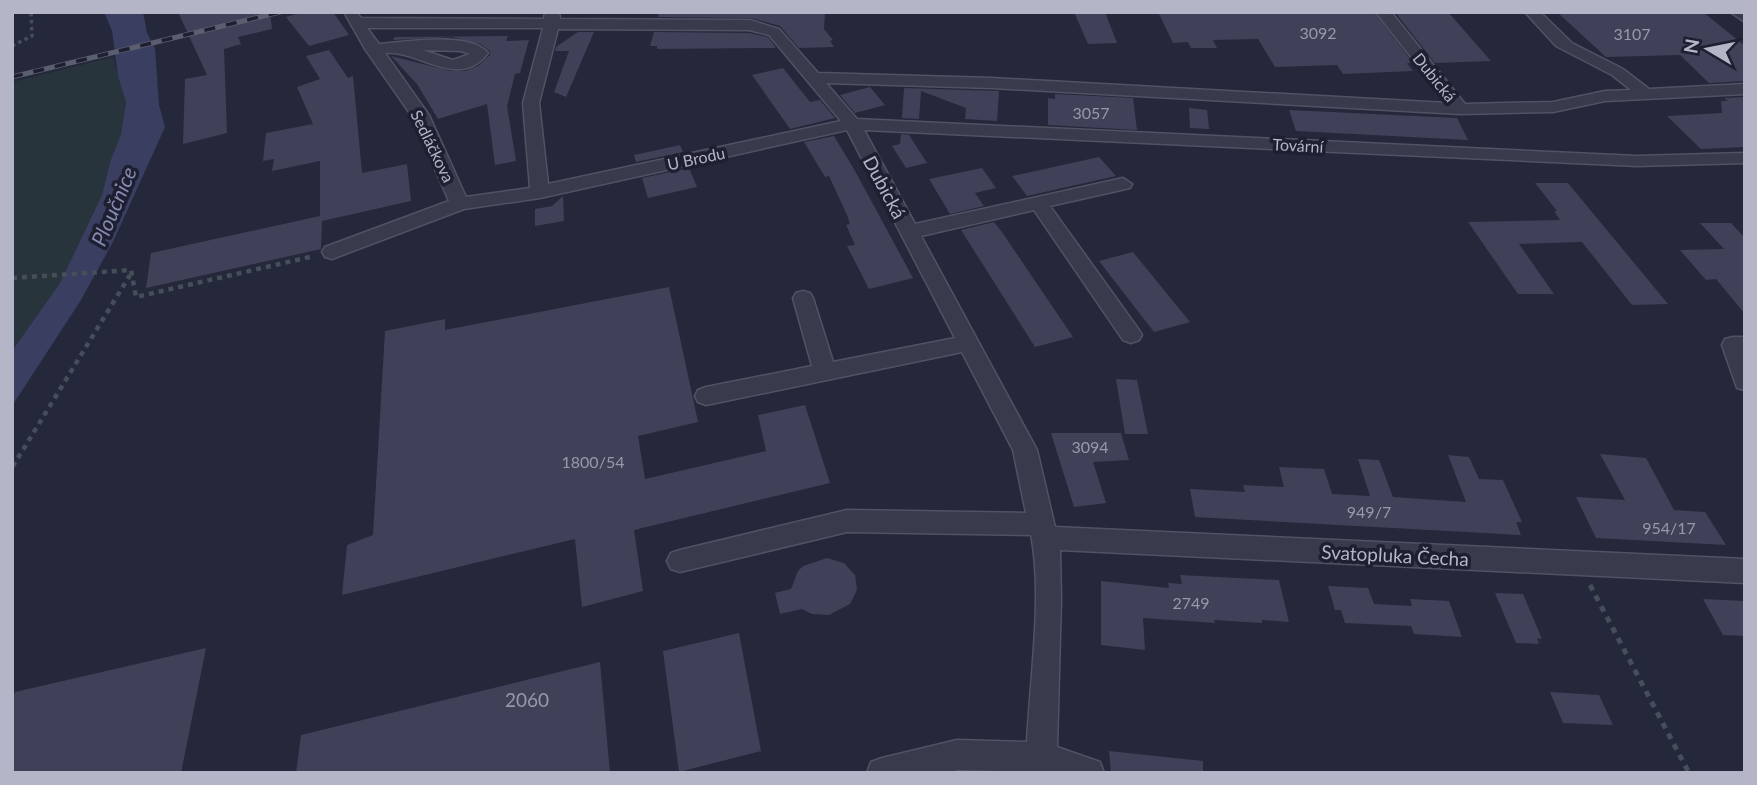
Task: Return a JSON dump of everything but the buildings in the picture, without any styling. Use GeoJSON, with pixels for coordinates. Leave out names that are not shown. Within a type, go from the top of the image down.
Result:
{"type":"FeatureCollection","features":[{"type":"Feature","properties":{"kind":"street","name":"Dubická"},"geometry":{"type":"LineString","coordinates":[[1383,12],[1460,108]]}},
{"type":"Feature","properties":{"kind":"street"},"geometry":{"type":"LineString","coordinates":[[1532,12],[1551,34],[1572,50],[1613,67],[1644,93]]}},
{"type":"Feature","properties":{"kind":"street"},"geometry":{"type":"LineString","coordinates":[[1737,12],[1745,18]]}},
{"type":"Feature","properties":{"kind":"street","name":"Dubická"},"geometry":{"type":"LineString","coordinates":[[353,18],[552,18],[750,25],[774,32],[852,124],[1025,450],[1044,531],[1048,599],[1042,765]]}},
{"type":"Feature","properties":{"kind":"street","name":"Sedláčkova"},"geometry":{"type":"LineString","coordinates":[[353,18],[420,115],[460,204],[540,192]]}},
{"type":"Feature","properties":{"kind":"street"},"geometry":{"type":"LineString","coordinates":[[540,192],[531,103],[552,18]]}},
{"type":"Feature","properties":{"kind":"street"},"geometry":{"type":"LineString","coordinates":[[373,49],[403,47]]}},
{"type":"Feature","properties":{"kind":"street"},"geometry":{"type":"LineString","coordinates":[[815,78],[992,83],[1460,108],[1553,107],[1605,96],[1745,89]]}},
{"type":"Feature","properties":{"kind":"street","name":"U Brodu"},"geometry":{"type":"LineString","coordinates":[[540,192],[852,124]]}},
{"type":"Feature","properties":{"kind":"street","name":"Tovární"},"geometry":{"type":"LineString","coordinates":[[852,124],[1637,161],[1745,158]]}},
{"type":"Feature","properties":{"kind":"street"},"geometry":{"type":"LineString","coordinates":[[909,232],[1123,184]]}},
{"type":"Feature","properties":{"kind":"street"},"geometry":{"type":"LineString","coordinates":[[332,252],[460,204]]}},
{"type":"Feature","properties":{"kind":"street"},"geometry":{"type":"LineString","coordinates":[[1039,204],[1131,335]]}},
{"type":"Feature","properties":{"kind":"street"},"geometry":{"type":"LineString","coordinates":[[803,298],[824,371]]}},
{"type":"Feature","properties":{"kind":"street"},"geometry":{"type":"LineString","coordinates":[[706,396],[968,343]]}},
{"type":"Feature","properties":{"kind":"street"},"geometry":{"type":"LineString","coordinates":[[1745,345],[1733,345],[1745,382]]}},
{"type":"Feature","properties":{"kind":"street","name":"Svatopluka Čecha"},"geometry":{"type":"LineString","coordinates":[[680,561],[847,521],[1578,564],[1745,571]]}},
{"type":"Feature","properties":{"kind":"street"},"geometry":{"type":"LineString","coordinates":[[882,773],[957,755],[1089,773]]}},
{"type":"Feature","properties":{"kind":"path"},"geometry":{"type":"LineString","coordinates":[[12,46],[32,36],[31,12]]}},
{"type":"Feature","properties":{"kind":"path"},"geometry":{"type":"LineString","coordinates":[[12,278],[131,270],[136,297],[332,252]]}},
{"type":"Feature","properties":{"kind":"path"},"geometry":{"type":"LineString","coordinates":[[12,467],[130,274]]}},
{"type":"Feature","properties":{"kind":"path"},"geometry":{"type":"LineString","coordinates":[[1578,564],[1689,773]]}},
{"type":"Feature","properties":{"kind":"shaded area"},"geometry":{"type":"Polygon","coordinates":[[[113,57],[126,102],[121,134],[110,162],[102,195],[60,283],[12,351],[12,82],[113,57]]]}},
{"type":"Feature","properties":{"kind":"water","name":"Ploučnice"},"geometry":{"type":"Polygon","coordinates":[[[104,12],[143,12],[147,33],[155,48],[159,105],[165,127],[113,242],[81,300],[12,406],[12,351],[60,283],[102,195],[110,162],[121,134],[126,102],[118,76],[112,31],[104,12]]]}},
{"type":"Feature","properties":{"kind":"railway"},"geometry":{"type":"LineString","coordinates":[[12,77],[280,12]]}}]}
